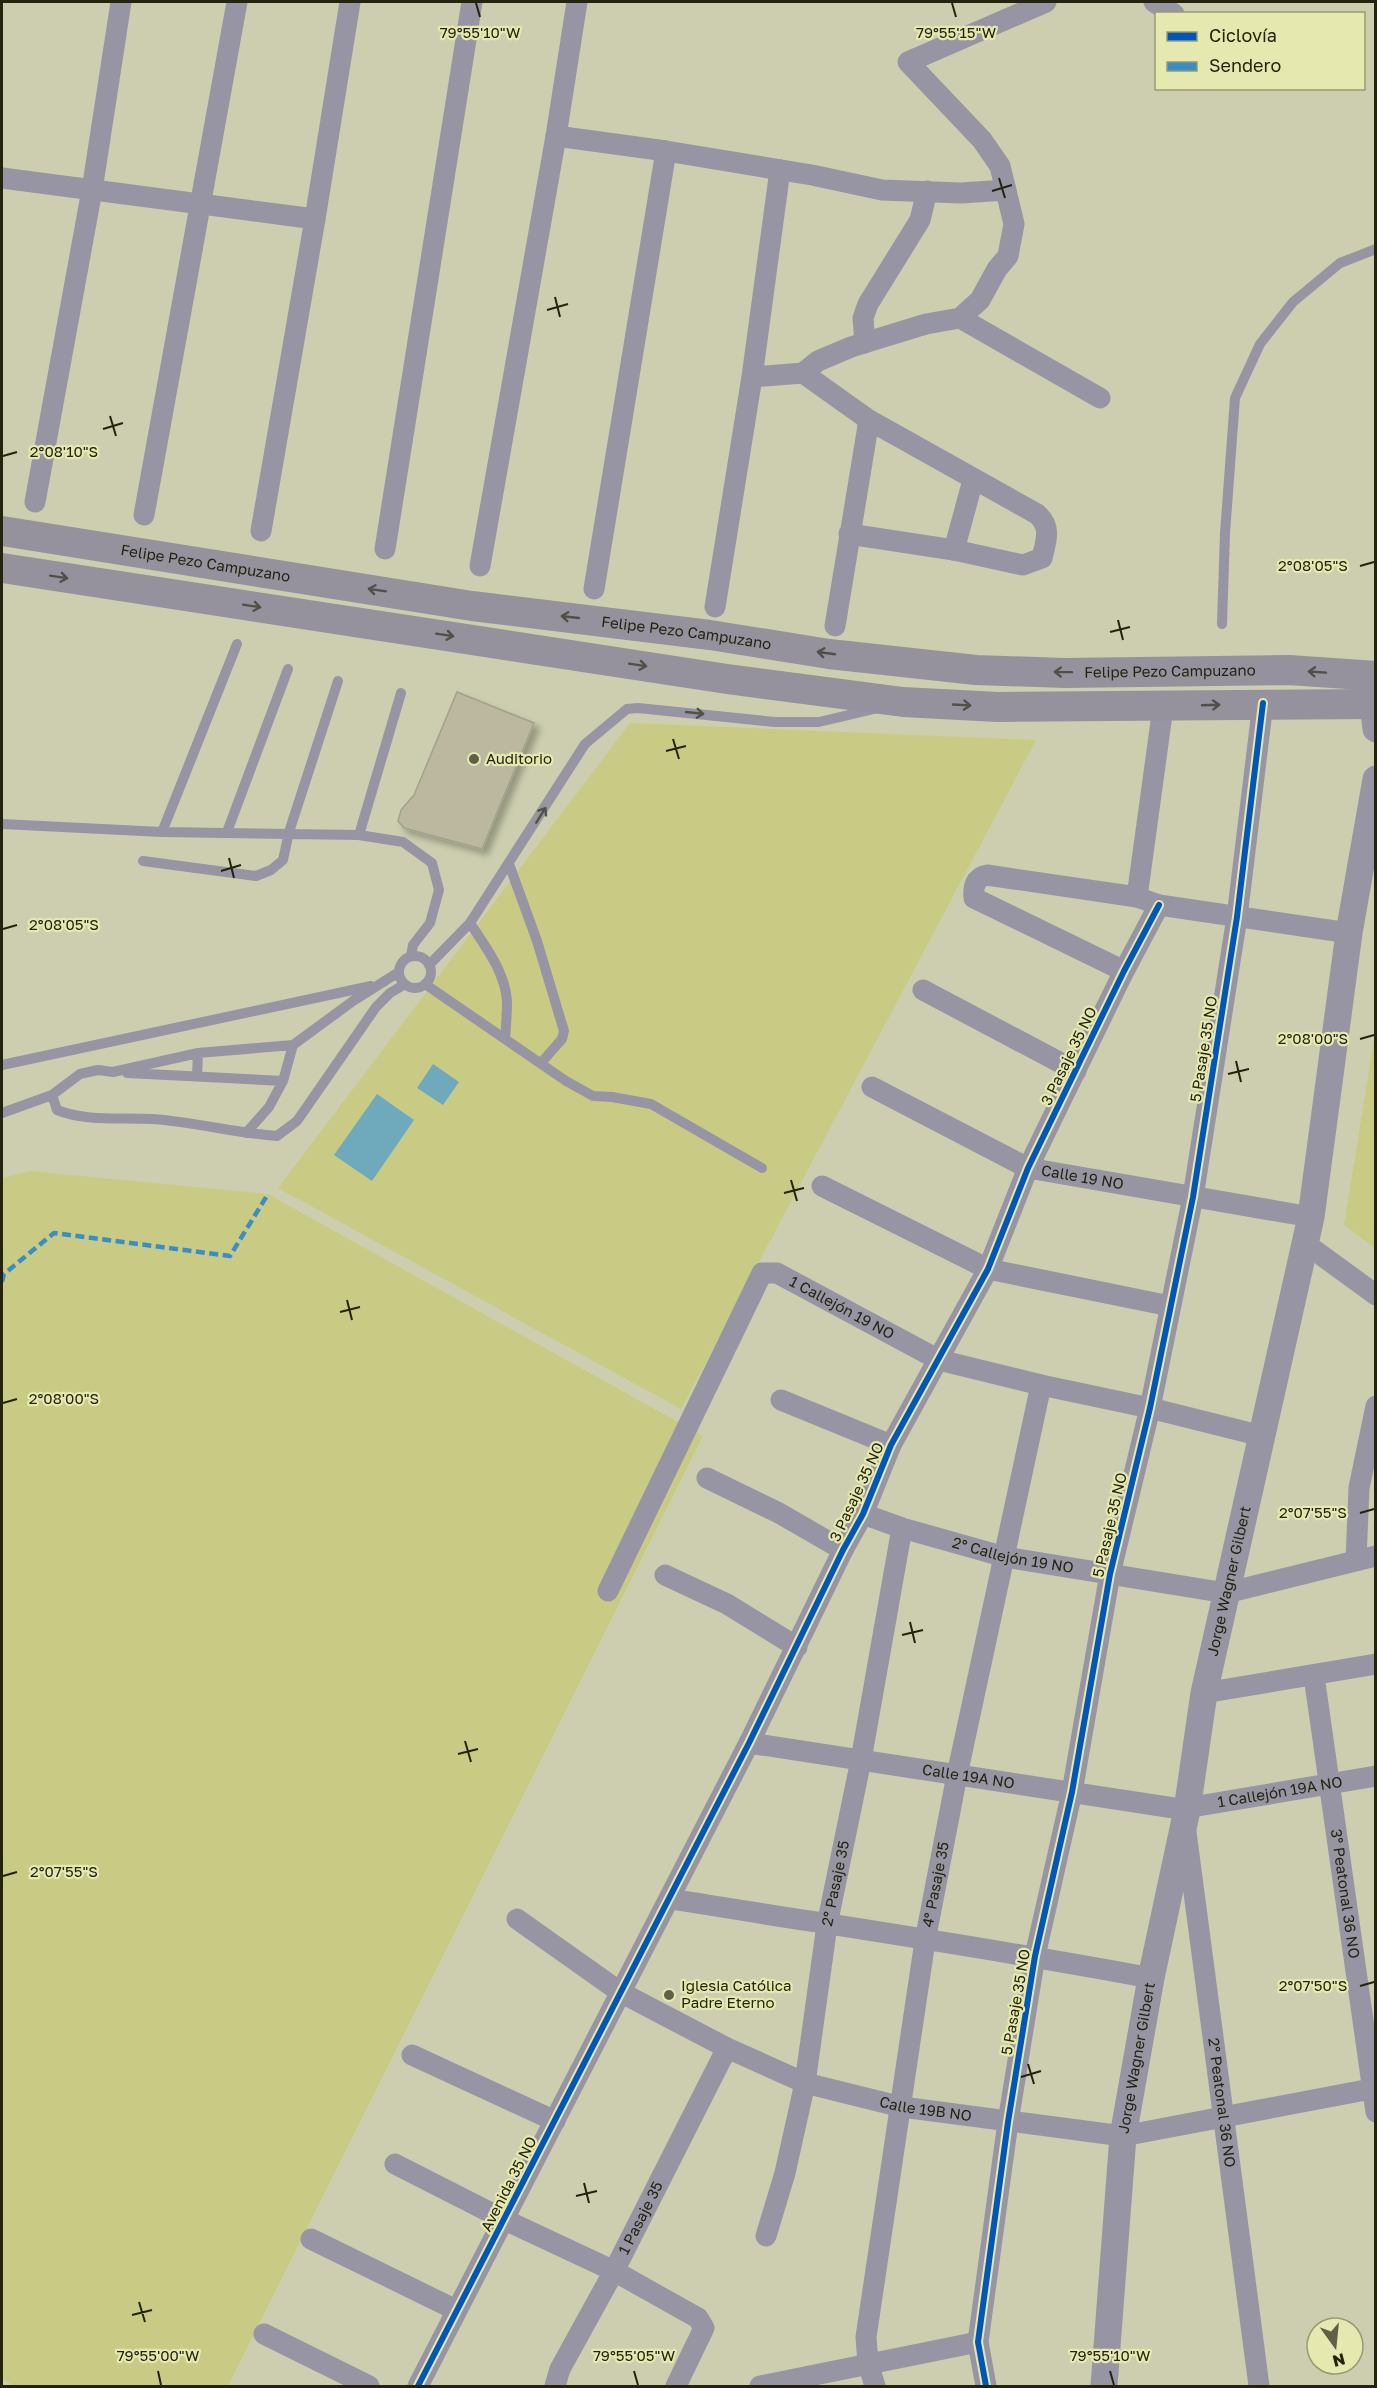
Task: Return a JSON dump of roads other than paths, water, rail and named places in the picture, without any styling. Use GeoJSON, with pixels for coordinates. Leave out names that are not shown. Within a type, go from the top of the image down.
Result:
{"type":"FeatureCollection","features":[{"type":"Feature","properties":{"kind":"main road","name":"Felipe Pezo Campuzano"},"geometry":{"type":"LineString","coordinates":[[2,531],[472,606],[642,626],[829,654],[976,670],[1065,673],[1289,670],[1375,702]]}},
{"type":"Feature","properties":{"kind":"main road","name":"Felipe Pezo Campuzano"},"geometry":{"type":"LineString","coordinates":[[2,568],[704,675],[903,702],[998,707],[1163,707],[1375,702]]}},
{"type":"Feature","properties":{"kind":"street"},"geometry":{"type":"LineString","coordinates":[[34,502],[92,190],[121,2]]}},
{"type":"Feature","properties":{"kind":"street"},"geometry":{"type":"LineString","coordinates":[[144,515],[237,2]]}},
{"type":"Feature","properties":{"kind":"street"},"geometry":{"type":"LineString","coordinates":[[261,531],[350,2]]}},
{"type":"Feature","properties":{"kind":"street"},"geometry":{"type":"LineString","coordinates":[[384,549],[472,2]]}},
{"type":"Feature","properties":{"kind":"street"},"geometry":{"type":"LineString","coordinates":[[480,566],[556,136],[577,2]]}},
{"type":"Feature","properties":{"kind":"street"},"geometry":{"type":"LineString","coordinates":[[752,377],[803,373],[818,361],[865,343],[926,324],[960,318],[980,300],[997,269],[1008,256],[1014,225],[1000,166],[982,140],[908,62],[1046,2]]}},
{"type":"Feature","properties":{"kind":"street"},"geometry":{"type":"LineString","coordinates":[[1154,2],[1171,12]]}},
{"type":"Feature","properties":{"kind":"street"},"geometry":{"type":"LineString","coordinates":[[556,136],[666,151],[882,190],[961,193],[1006,190]]}},
{"type":"Feature","properties":{"kind":"street"},"geometry":{"type":"LineString","coordinates":[[594,590],[666,151]]}},
{"type":"Feature","properties":{"kind":"street"},"geometry":{"type":"LineString","coordinates":[[715,607],[752,377],[780,170]]}},
{"type":"Feature","properties":{"kind":"street"},"geometry":{"type":"LineString","coordinates":[[2,178],[315,219]]}},
{"type":"Feature","properties":{"kind":"street"},"geometry":{"type":"LineString","coordinates":[[865,343],[863,318],[868,304],[920,220],[927,191]]}},
{"type":"Feature","properties":{"kind":"street"},"geometry":{"type":"LineString","coordinates":[[960,318],[1100,398]]}},
{"type":"Feature","properties":{"kind":"street"},"geometry":{"type":"LineString","coordinates":[[803,373],[869,420],[1037,514],[1045,521],[1048,532],[1042,558],[1023,564],[954,550],[849,534]]}},
{"type":"Feature","properties":{"kind":"street"},"geometry":{"type":"LineString","coordinates":[[834,626],[869,420]]}},
{"type":"Feature","properties":{"kind":"street"},"geometry":{"type":"LineString","coordinates":[[954,550],[973,480]]}},
{"type":"Feature","properties":{"kind":"street","name":"5 Pasaje 35 NO"},"geometry":{"type":"LineString","coordinates":[[986,2386],[978,2342],[1008,2122],[1035,1956],[1072,1792],[1110,1574],[1150,1408],[1193,1197],[1237,917],[1263,703]]}},
{"type":"Feature","properties":{"kind":"street"},"geometry":{"type":"LineString","coordinates":[[1137,897],[1163,707]]}},
{"type":"Feature","properties":{"kind":"street","name":"Jorge Wagner Gilbert"},"geometry":{"type":"LineString","coordinates":[[1104,2386],[1123,2136],[1151,1978],[1186,1815],[1204,1693],[1306,1244],[1348,933],[1376,779]]}},
{"type":"Feature","properties":{"kind":"street"},"geometry":{"type":"LineString","coordinates":[[1124,971],[974,898],[974,886],[981,876],[987,875],[1137,897],[1159,905],[1348,933]]}},
{"type":"Feature","properties":{"kind":"street","name":"3 Pasaje 35 NO"},"geometry":{"type":"LineString","coordinates":[[620,1992],[671,1899],[843,1550],[863,1514],[891,1445],[988,1269],[1028,1168],[1124,971],[1159,905]]}},
{"type":"Feature","properties":{"kind":"street"},"geometry":{"type":"LineString","coordinates":[[923,990],[1076,1071]]}},
{"type":"Feature","properties":{"kind":"street","name":"Calle 19 NO"},"geometry":{"type":"LineString","coordinates":[[872,1087],[1028,1168],[1311,1217]]}},
{"type":"Feature","properties":{"kind":"street"},"geometry":{"type":"LineString","coordinates":[[822,1186],[988,1269],[1170,1306]]}},
{"type":"Feature","properties":{"kind":"street"},"geometry":{"type":"LineString","coordinates":[[1306,1244],[1376,1295]]}},
{"type":"Feature","properties":{"kind":"street","name":"1 Callejón 19 NO"},"geometry":{"type":"LineString","coordinates":[[608,1591],[762,1273],[777,1273],[939,1360],[1262,1436]]}},
{"type":"Feature","properties":{"kind":"street","name":"4° Pasaje 35"},"geometry":{"type":"LineString","coordinates":[[875,2386],[868,2363],[866,2337],[925,1941],[957,1775],[1041,1385]]}},
{"type":"Feature","properties":{"kind":"street"},"geometry":{"type":"LineString","coordinates":[[781,1400],[891,1445]]}},
{"type":"Feature","properties":{"kind":"street"},"geometry":{"type":"LineString","coordinates":[[1366,1558],[1359,1488],[1376,1406]]}},
{"type":"Feature","properties":{"kind":"street"},"geometry":{"type":"LineString","coordinates":[[707,1478],[779,1513],[843,1550]]}},
{"type":"Feature","properties":{"kind":"street","name":"2° Callejón 19 NO"},"geometry":{"type":"LineString","coordinates":[[863,1514],[902,1528],[1005,1557],[1226,1593],[1366,1558]]}},
{"type":"Feature","properties":{"kind":"street","name":"2° Pasaje 35"},"geometry":{"type":"LineString","coordinates":[[766,2236],[785,2173],[805,2083],[827,1925],[861,1760],[902,1528]]}},
{"type":"Feature","properties":{"kind":"street"},"geometry":{"type":"LineString","coordinates":[[666,1575],[727,1604],[797,1647]]}},
{"type":"Feature","properties":{"kind":"street"},"geometry":{"type":"LineString","coordinates":[[1204,1693],[1376,1664]]}},
{"type":"Feature","properties":{"kind":"street","name":"3° Peatonal 36 NO"},"geometry":{"type":"LineString","coordinates":[[1314,1676],[1376,2112]]}},
{"type":"Feature","properties":{"kind":"street","name":"Calle 19A NO"},"geometry":{"type":"LineString","coordinates":[[749,1743],[1072,1792],[1186,1815]]}},
{"type":"Feature","properties":{"kind":"street","name":"1 Callejón 19A NO"},"geometry":{"type":"LineString","coordinates":[[1186,1815],[1198,1806],[1329,1786],[1376,1776]]}},
{"type":"Feature","properties":{"kind":"street","name":"2° Peatonal 36 NO"},"geometry":{"type":"LineString","coordinates":[[1186,1815],[1259,2386]]}},
{"type":"Feature","properties":{"kind":"street"},"geometry":{"type":"LineString","coordinates":[[671,1899],[925,1941],[1035,1956],[1151,1978]]}},
{"type":"Feature","properties":{"kind":"street","name":"Calle 19B NO"},"geometry":{"type":"LineString","coordinates":[[517,1919],[620,1992],[727,2048],[805,2083],[902,2107],[1123,2136],[1374,2088]]}},
{"type":"Feature","properties":{"kind":"street","name":"Avenida 35 NO"},"geometry":{"type":"LineString","coordinates":[[426,2380],[456,2310],[505,2220],[620,1992]]}},
{"type":"Feature","properties":{"kind":"street","name":"1 Pasaje 35"},"geometry":{"type":"LineString","coordinates":[[555,2386],[560,2369],[614,2271],[727,2048]]}},
{"type":"Feature","properties":{"kind":"street"},"geometry":{"type":"LineString","coordinates":[[412,2055],[555,2121]]}},
{"type":"Feature","properties":{"kind":"street"},"geometry":{"type":"LineString","coordinates":[[395,2164],[505,2220],[614,2271],[698,2318],[704,2328],[702,2335],[676,2386]]}},
{"type":"Feature","properties":{"kind":"street"},"geometry":{"type":"LineString","coordinates":[[311,2239],[456,2310]]}},
{"type":"Feature","properties":{"kind":"street"},"geometry":{"type":"LineString","coordinates":[[264,2334],[369,2386]]}},
{"type":"Feature","properties":{"kind":"street"},"geometry":{"type":"LineString","coordinates":[[764,2386],[978,2342]]}},
{"type":"Feature","properties":{"kind":"lane"},"geometry":{"type":"LineString","coordinates":[[1222,624],[1225,533],[1236,398],[1260,344],[1293,302],[1340,263],[1376,249]]}},
{"type":"Feature","properties":{"kind":"lane"},"geometry":{"type":"LineString","coordinates":[[162,832],[237,644]]}},
{"type":"Feature","properties":{"kind":"lane"},"geometry":{"type":"LineString","coordinates":[[227,832],[288,669]]}},
{"type":"Feature","properties":{"kind":"lane"},"geometry":{"type":"LineString","coordinates":[[142,861],[256,876],[271,870],[283,860],[289,832],[338,681]]}},
{"type":"Feature","properties":{"kind":"lane"},"geometry":{"type":"LineString","coordinates":[[359,835],[401,693]]}},
{"type":"Feature","properties":{"kind":"lane"},"geometry":{"type":"LineString","coordinates":[[429,965],[470,923],[585,744],[627,709],[670,710],[775,722],[819,722],[903,702]]}},
{"type":"Feature","properties":{"kind":"lane"},"geometry":{"type":"LineString","coordinates":[[2,824],[162,832],[289,832],[359,835],[403,842],[432,863],[439,890],[430,922],[413,945],[411,956],[400,965],[399,972],[405,984],[411,987],[425,984],[593,1096],[651,1104],[762,1168]]}},
{"type":"Feature","properties":{"kind":"lane"},"geometry":{"type":"LineString","coordinates":[[509,864],[537,941],[564,1031],[562,1039],[541,1063]]}},
{"type":"Feature","properties":{"kind":"lane"},"geometry":{"type":"LineString","coordinates":[[470,923],[495,963],[502,981],[507,999],[505,1039]]}},
{"type":"Feature","properties":{"kind":"lane"},"geometry":{"type":"LineString","coordinates":[[411,956],[425,959],[429,965],[431,972],[425,984]]}},
{"type":"Feature","properties":{"kind":"lane"},"geometry":{"type":"LineString","coordinates":[[113,1072],[198,1053],[293,1045],[399,972]]}},
{"type":"Feature","properties":{"kind":"lane"},"geometry":{"type":"LineString","coordinates":[[52,1095],[57,1110],[73,1116],[154,1119],[277,1136],[297,1121],[376,1007],[390,993],[405,984]]}},
{"type":"Feature","properties":{"kind":"lane"},"geometry":{"type":"LineString","coordinates":[[2,1065],[377,985]]}},
{"type":"Feature","properties":{"kind":"lane"},"geometry":{"type":"LineString","coordinates":[[246,1133],[269,1107],[283,1081],[293,1045]]}},
{"type":"Feature","properties":{"kind":"lane"},"geometry":{"type":"LineString","coordinates":[[197,1076],[198,1053]]}},
{"type":"Feature","properties":{"kind":"lane"},"geometry":{"type":"LineString","coordinates":[[2,1113],[52,1095],[80,1074],[98,1070],[283,1081]]}},
{"type":"Feature","properties":{"kind":"water"},"geometry":{"type":"Polygon","coordinates":[[[433,1064],[459,1082],[443,1105],[417,1088],[433,1064]]]}},
{"type":"Feature","properties":{"kind":"water"},"geometry":{"type":"Polygon","coordinates":[[[377,1094],[414,1120],[372,1181],[334,1155],[377,1094]]]}},
{"type":"Feature","properties":{"kind":"place","name":"Auditorio"},"geometry":{"type":"Point","coordinates":[474,759]}},
{"type":"Feature","properties":{"kind":"place","name":"Iglesia Católica Padre Eterno"},"geometry":{"type":"Point","coordinates":[669,1995]}}]}
